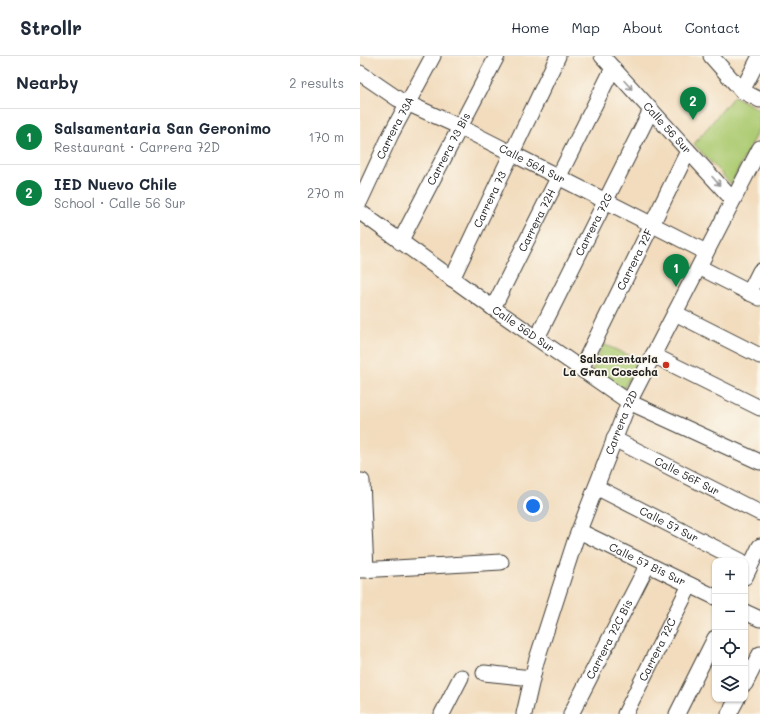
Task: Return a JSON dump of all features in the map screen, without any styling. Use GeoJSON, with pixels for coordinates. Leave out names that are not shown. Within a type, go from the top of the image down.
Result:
{"type":"FeatureCollection","features":[{"type":"Feature","properties":{"kind":"street","name":"Carrera 73A"},"geometry":{"type":"LineString","coordinates":[[360,201],[391,134],[434,56]]}},
{"type":"Feature","properties":{"kind":"street","name":"Carrera 73 Bis"},"geometry":{"type":"LineString","coordinates":[[400,242],[495,56]]}},
{"type":"Feature","properties":{"kind":"street","name":"Carrera 73"},"geometry":{"type":"LineString","coordinates":[[452,279],[558,56]]}},
{"type":"Feature","properties":{"kind":"street","name":"Calle 56 Sur"},"geometry":{"type":"LineString","coordinates":[[602,56],[733,200]]}},
{"type":"Feature","properties":{"kind":"street"},"geometry":{"type":"LineString","coordinates":[[711,56],[742,91],[760,100]]}},
{"type":"Feature","properties":{"kind":"street"},"geometry":{"type":"LineString","coordinates":[[742,91],[760,56]]}},
{"type":"Feature","properties":{"kind":"street","name":"Carrera 72H"},"geometry":{"type":"LineString","coordinates":[[493,308],[613,68]]}},
{"type":"Feature","properties":{"kind":"street","name":"Calle 56A Sur"},"geometry":{"type":"LineString","coordinates":[[360,73],[398,99],[408,102],[460,127],[706,252]]}},
{"type":"Feature","properties":{"kind":"street","name":"Carrera 72G"},"geometry":{"type":"LineString","coordinates":[[537,338],[651,110]]}},
{"type":"Feature","properties":{"kind":"street","name":"Carrera 72D"},"geometry":{"type":"LineString","coordinates":[[524,714],[532,678],[579,531],[629,402],[760,148]]}},
{"type":"Feature","properties":{"kind":"street","name":"Carrera 72F"},"geometry":{"type":"LineString","coordinates":[[581,369],[688,151]]}},
{"type":"Feature","properties":{"kind":"street","name":"Calle 56D Sur"},"geometry":{"type":"LineString","coordinates":[[360,212],[493,308],[629,402],[760,462]]}},
{"type":"Feature","properties":{"kind":"street"},"geometry":{"type":"LineString","coordinates":[[699,267],[755,295],[760,271]]}},
{"type":"Feature","properties":{"kind":"street"},"geometry":{"type":"LineString","coordinates":[[675,313],[760,356]]}},
{"type":"Feature","properties":{"kind":"street"},"geometry":{"type":"LineString","coordinates":[[653,355],[760,408]]}},
{"type":"Feature","properties":{"kind":"street","name":"Calle 56F Sur"},"geometry":{"type":"LineString","coordinates":[[614,439],[760,513]]}},
{"type":"Feature","properties":{"kind":"street"},"geometry":{"type":"LineString","coordinates":[[360,481],[362,481],[365,520],[363,570],[501,562]]}},
{"type":"Feature","properties":{"kind":"street","name":"Calle 57 Sur"},"geometry":{"type":"LineString","coordinates":[[596,487],[729,558]]}},
{"type":"Feature","properties":{"kind":"street","name":"Calle 57 Bis Sur"},"geometry":{"type":"LineString","coordinates":[[579,531],[712,596]]}},
{"type":"Feature","properties":{"kind":"street"},"geometry":{"type":"LineString","coordinates":[[748,568],[760,546]]}},
{"type":"Feature","properties":{"kind":"street","name":"Carrera 72C Bis"},"geometry":{"type":"LineString","coordinates":[[571,714],[648,564]]}},
{"type":"Feature","properties":{"kind":"street","name":"Carrera 72C"},"geometry":{"type":"LineString","coordinates":[[625,714],[690,585]]}},
{"type":"Feature","properties":{"kind":"street"},"geometry":{"type":"LineString","coordinates":[[748,613],[760,619]]}},
{"type":"Feature","properties":{"kind":"street"},"geometry":{"type":"LineString","coordinates":[[677,714],[712,644]]}},
{"type":"Feature","properties":{"kind":"street"},"geometry":{"type":"LineString","coordinates":[[748,678],[760,654]]}},
{"type":"Feature","properties":{"kind":"street"},"geometry":{"type":"LineString","coordinates":[[484,673],[532,678]]}},
{"type":"Feature","properties":{"kind":"street"},"geometry":{"type":"LineString","coordinates":[[442,714],[461,676]]}},
{"type":"Feature","properties":{"kind":"street"},"geometry":{"type":"LineString","coordinates":[[729,714],[735,702]]}},
{"type":"Feature","properties":{"kind":"green space"},"geometry":{"type":"Polygon","coordinates":[[[734,96],[760,110],[760,126],[731,184],[694,144],[734,96]]]}},
{"type":"Feature","properties":{"kind":"green space"},"geometry":{"type":"Polygon","coordinates":[[[603,344],[639,360],[623,390],[592,370],[603,344]]]}},
{"type":"Feature","properties":{"kind":"place","name":"IED Nuevo Chile"},"geometry":{"type":"Point","coordinates":[693,120]}},
{"type":"Feature","properties":{"kind":"place","name":"Salsamentaria San Geronimo"},"geometry":{"type":"Point","coordinates":[676,287]}},
{"type":"Feature","properties":{"kind":"place","name":"Salsamentaria La Gran Cosecha"},"geometry":{"type":"Point","coordinates":[666,365]}}]}
